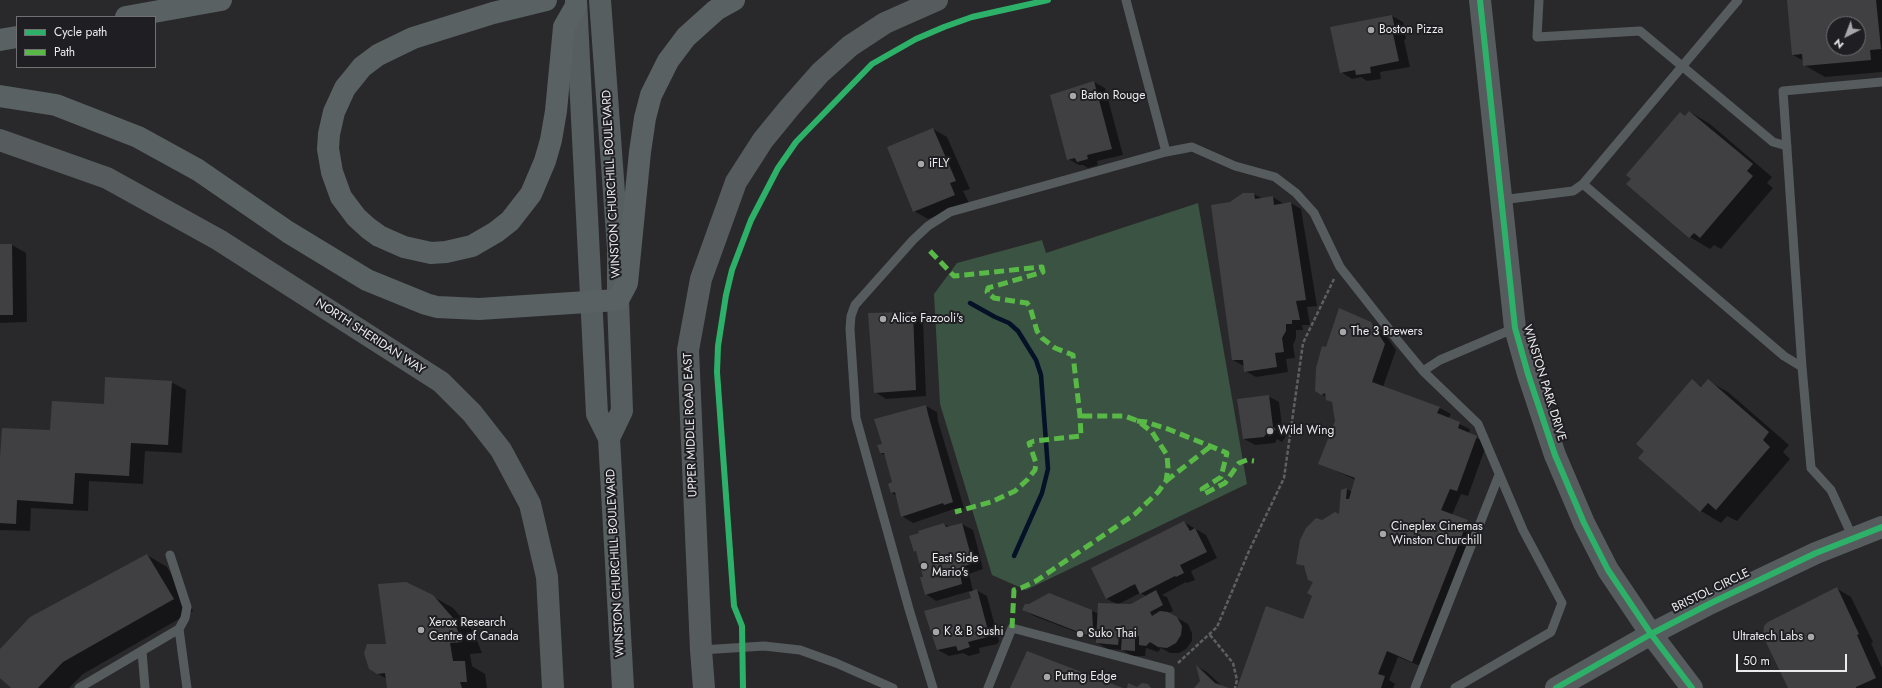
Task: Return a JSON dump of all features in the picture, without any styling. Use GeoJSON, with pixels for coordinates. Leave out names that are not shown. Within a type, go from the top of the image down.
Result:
{"type":"FeatureCollection","features":[{"type":"Feature","properties":{"kind":"highway"},"geometry":{"type":"LineString","coordinates":[[132,16],[221,0]]}},
{"type":"Feature","properties":{"kind":"highway"},"geometry":{"type":"LineString","coordinates":[[546,0],[492,13],[413,38],[387,50],[362,67],[345,88],[339,99],[329,134],[328,149],[336,186],[348,207],[368,228],[379,236],[392,242],[416,250],[431,253],[458,250],[472,246],[496,232],[522,206],[534,188],[552,140],[556,111],[571,40],[564,27],[576,3]]}},
{"type":"Feature","properties":{"kind":"highway"},"geometry":{"type":"LineString","coordinates":[[0,96],[56,105],[138,137],[198,170],[288,232],[367,280],[426,304],[437,307],[479,308],[618,300],[627,283],[640,152],[645,118],[651,95],[668,62],[686,37],[716,10],[734,0]]}},
{"type":"Feature","properties":{"kind":"highway"},"geometry":{"type":"LineString","coordinates":[[0,40],[16,37]]}},
{"type":"Feature","properties":{"kind":"main road","name":"WINSTON CHURCHILL BOULEVARD"},"geometry":{"type":"LineString","coordinates":[[600,0],[618,248],[618,300],[622,411],[609,438]]}},
{"type":"Feature","properties":{"kind":"main road","name":"WINSTON CHURCHILL BOULEVARD"},"geometry":{"type":"LineString","coordinates":[[571,40],[591,301],[597,414],[609,438],[623,688]]}},
{"type":"Feature","properties":{"kind":"street","name":"UPPER MIDDLE ROAD EAST"},"geometry":{"type":"LineString","coordinates":[[704,688],[688,350],[701,279],[736,182],[763,140],[820,73],[850,46],[885,23],[937,0]]}},
{"type":"Feature","properties":{"kind":"street","name":"WINSTON PARK DRIVE"},"geometry":{"type":"LineString","coordinates":[[1480,0],[1515,328],[1555,455],[1584,523],[1608,570],[1651,634],[1692,688]]}},
{"type":"Feature","properties":{"kind":"street","name":"NORTH SHERIDAN WAY"},"geometry":{"type":"LineString","coordinates":[[0,140],[107,178],[212,236],[441,382],[472,413],[501,450],[530,504],[547,577],[553,688]]}},
{"type":"Feature","properties":{"kind":"street","name":"BRISTOL CIRCLE"},"geometry":{"type":"LineString","coordinates":[[1556,688],[1651,634],[1775,572],[1882,527]]}},
{"type":"Feature","properties":{"kind":"lane"},"geometry":{"type":"LineString","coordinates":[[1126,0],[1166,152]]}},
{"type":"Feature","properties":{"kind":"lane"},"geometry":{"type":"LineString","coordinates":[[1539,0],[1537,37],[1640,32],[1773,142],[1787,146]]}},
{"type":"Feature","properties":{"kind":"lane"},"geometry":{"type":"LineString","coordinates":[[1501,200],[1573,191],[1583,184],[1738,0]]}},
{"type":"Feature","properties":{"kind":"lane"},"geometry":{"type":"LineString","coordinates":[[1853,538],[1831,490],[1812,468],[1802,368],[1783,91],[1882,82]]}},
{"type":"Feature","properties":{"kind":"lane"},"geometry":{"type":"LineString","coordinates":[[933,688],[909,609],[856,418],[850,329],[851,316],[855,305],[913,240],[928,226],[950,212],[1166,152],[1192,147],[1235,166],[1275,177],[1296,193],[1314,213],[1340,268],[1424,371],[1478,424],[1523,530],[1562,603],[1551,632],[1455,688]]}},
{"type":"Feature","properties":{"kind":"lane"},"geometry":{"type":"LineString","coordinates":[[1583,184],[1784,356],[1802,368]]}},
{"type":"Feature","properties":{"kind":"lane"},"geometry":{"type":"LineString","coordinates":[[1424,371],[1440,360],[1515,328]]}},
{"type":"Feature","properties":{"kind":"lane"},"geometry":{"type":"LineString","coordinates":[[1415,688],[1499,475]]}},
{"type":"Feature","properties":{"kind":"lane"},"geometry":{"type":"LineString","coordinates":[[79,688],[179,629],[185,618],[187,607],[170,555]]}},
{"type":"Feature","properties":{"kind":"lane"},"geometry":{"type":"LineString","coordinates":[[988,688],[1012,628],[1170,670],[1170,688]]}},
{"type":"Feature","properties":{"kind":"lane"},"geometry":{"type":"LineString","coordinates":[[179,629],[187,688]]}},
{"type":"Feature","properties":{"kind":"lane"},"geometry":{"type":"LineString","coordinates":[[701,650],[764,646],[800,650],[836,663],[893,688]]}},
{"type":"Feature","properties":{"kind":"lane"},"geometry":{"type":"LineString","coordinates":[[142,651],[145,688]]}},
{"type":"Feature","properties":{"kind":"path"},"geometry":{"type":"LineString","coordinates":[[1170,670],[1217,627],[1249,551],[1284,478],[1303,343],[1340,268]]}},
{"type":"Feature","properties":{"kind":"path"},"geometry":{"type":"LineString","coordinates":[[1210,635],[1233,662],[1237,680],[1235,688]]}},
{"type":"Feature","properties":{"kind":"green space"},"geometry":{"type":"Polygon","coordinates":[[[1198,203],[1247,484],[1026,590],[992,575],[940,404],[934,294],[957,263],[1042,240],[1046,253],[1198,203]]]}},
{"type":"Feature","properties":{"kind":"building"},"geometry":{"type":"Polygon","coordinates":[[[1787,0],[1876,0],[1881,49],[1870,50],[1871,60],[1803,66],[1802,54],[1792,55],[1787,0]]]}},
{"type":"Feature","properties":{"kind":"building"},"geometry":{"type":"Polygon","coordinates":[[[1392,15],[1396,33],[1393,34],[1399,61],[1370,67],[1371,73],[1356,75],[1355,70],[1340,73],[1330,27],[1392,15]]]}},
{"type":"Feature","properties":{"kind":"building"},"geometry":{"type":"Polygon","coordinates":[[[1094,81],[1112,149],[1087,155],[1088,159],[1077,162],[1075,158],[1067,160],[1050,95],[1094,81]]]}},
{"type":"Feature","properties":{"kind":"building"},"geometry":{"type":"Polygon","coordinates":[[[1689,111],[1753,164],[1747,171],[1753,176],[1700,238],[1694,233],[1689,238],[1626,184],[1631,179],[1626,175],[1680,112],[1685,116],[1689,111]]]}},
{"type":"Feature","properties":{"kind":"building","name":"iFLY"},"geometry":{"type":"Polygon","coordinates":[[[933,128],[956,181],[950,183],[955,195],[913,212],[887,147],[933,128]]]}},
{"type":"Feature","properties":{"kind":"building"},"geometry":{"type":"Polygon","coordinates":[[[1243,193],[1254,193],[1255,199],[1273,196],[1274,205],[1291,202],[1306,300],[1296,301],[1300,320],[1292,320],[1292,324],[1286,324],[1286,331],[1282,338],[1284,352],[1275,353],[1277,367],[1244,372],[1243,360],[1232,360],[1211,205],[1230,202],[1243,193]]]}},
{"type":"Feature","properties":{"kind":"building"},"geometry":{"type":"Polygon","coordinates":[[[0,244],[12,244],[13,315],[0,315],[0,244]]]}},
{"type":"Feature","properties":{"kind":"building","name":"Cineplex Cinemas Winston Churchill"},"geometry":{"type":"Polygon","coordinates":[[[1339,308],[1371,322],[1385,344],[1372,382],[1440,407],[1437,413],[1460,422],[1458,428],[1477,436],[1457,491],[1450,489],[1441,510],[1468,520],[1412,662],[1387,651],[1378,674],[1385,676],[1381,688],[1237,688],[1266,606],[1303,619],[1312,596],[1307,593],[1313,582],[1308,580],[1304,566],[1296,564],[1300,540],[1306,528],[1316,518],[1322,520],[1335,512],[1339,514],[1341,490],[1347,488],[1346,499],[1349,499],[1355,478],[1318,464],[1335,421],[1332,402],[1326,400],[1325,393],[1321,395],[1315,391],[1316,368],[1322,346],[1326,347],[1339,308]]]}},
{"type":"Feature","properties":{"kind":"building"},"geometry":{"type":"Polygon","coordinates":[[[913,312],[916,390],[874,393],[868,313],[913,312]]]}},
{"type":"Feature","properties":{"kind":"building"},"geometry":{"type":"Polygon","coordinates":[[[105,377],[172,381],[168,445],[131,443],[129,476],[75,473],[73,504],[17,500],[16,524],[0,523],[0,458],[2,428],[50,430],[52,401],[104,404],[105,377]]]}},
{"type":"Feature","properties":{"kind":"building"},"geometry":{"type":"Polygon","coordinates":[[[1692,379],[1701,387],[1708,379],[1769,432],[1763,440],[1770,447],[1716,510],[1708,503],[1700,512],[1638,458],[1644,451],[1636,444],[1692,379]]]}},
{"type":"Feature","properties":{"kind":"building"},"geometry":{"type":"Polygon","coordinates":[[[1269,395],[1273,427],[1276,429],[1270,436],[1266,434],[1264,437],[1243,439],[1237,399],[1269,395]]]}},
{"type":"Feature","properties":{"kind":"building"},"geometry":{"type":"Polygon","coordinates":[[[926,405],[953,502],[944,505],[943,503],[901,517],[895,492],[891,493],[888,484],[892,482],[884,453],[880,453],[877,445],[882,444],[874,419],[926,405]]]}},
{"type":"Feature","properties":{"kind":"building"},"geometry":{"type":"Polygon","coordinates":[[[1184,521],[1190,531],[1195,528],[1207,552],[1180,565],[1184,573],[1140,594],[1135,584],[1106,599],[1091,568],[1184,521]]]}},
{"type":"Feature","properties":{"kind":"building"},"geometry":{"type":"Polygon","coordinates":[[[944,523],[946,527],[962,523],[973,563],[959,568],[962,584],[925,595],[920,577],[923,577],[916,551],[914,552],[909,536],[919,533],[918,531],[944,523]]]}},
{"type":"Feature","properties":{"kind":"building"},"geometry":{"type":"Polygon","coordinates":[[[147,554],[174,599],[63,662],[38,688],[11,688],[0,678],[0,649],[30,617],[147,554]]]}},
{"type":"Feature","properties":{"kind":"building","name":"Xerox Research Centre of Canada"},"geometry":{"type":"Polygon","coordinates":[[[406,582],[433,595],[453,618],[462,642],[450,643],[453,661],[465,661],[467,682],[460,682],[462,688],[387,688],[385,673],[377,674],[369,669],[364,653],[367,644],[386,644],[378,584],[406,582]]]}},
{"type":"Feature","properties":{"kind":"building","name":"Ultratech Labs"},"geometry":{"type":"Polygon","coordinates":[[[1837,587],[1859,634],[1857,635],[1876,678],[1856,688],[1788,688],[1763,636],[1764,626],[1768,622],[1837,587]]]}},
{"type":"Feature","properties":{"kind":"building"},"geometry":{"type":"Polygon","coordinates":[[[977,589],[989,634],[987,637],[968,642],[970,647],[958,651],[956,646],[937,650],[924,611],[971,598],[969,592],[977,589]]]}},
{"type":"Feature","properties":{"kind":"building"},"geometry":{"type":"Polygon","coordinates":[[[1156,590],[1163,605],[1150,612],[1152,616],[1160,611],[1168,612],[1177,617],[1182,626],[1181,635],[1176,643],[1167,648],[1158,647],[1150,642],[1146,646],[1139,645],[1139,636],[1135,636],[1135,651],[1121,650],[1122,636],[1119,636],[1118,645],[1096,643],[1098,603],[1131,604],[1156,590]]]}},
{"type":"Feature","properties":{"kind":"building"},"geometry":{"type":"Polygon","coordinates":[[[1049,593],[1092,610],[1093,628],[1089,636],[1022,610],[1025,604],[1029,604],[1049,593]]]}},
{"type":"Feature","properties":{"kind":"building"},"geometry":{"type":"Polygon","coordinates":[[[1027,651],[1123,688],[1010,688],[1027,651]]]}},
{"type":"Feature","properties":{"kind":"building"},"geometry":{"type":"Polygon","coordinates":[[[1196,665],[1215,683],[1229,688],[1194,688],[1200,681],[1196,665]]]}},
{"type":"Feature","properties":{"kind":"building"},"geometry":{"type":"Polygon","coordinates":[[[1128,683],[1137,687],[1142,683],[1148,684],[1151,688],[1127,688],[1128,683]]]}},
{"type":"Feature","properties":{"kind":"waterway"},"geometry":{"type":"LineString","coordinates":[[970,303],[1009,323],[1018,331],[1036,360],[1041,375],[1048,469],[1042,493],[1014,556]]}},
{"type":"Feature","properties":{"kind":"marked path"},"geometry":{"type":"LineString","coordinates":[[930,251],[954,276],[1042,267],[1043,272],[988,288],[987,292],[994,298],[1027,303],[1030,307],[1037,331],[1042,338],[1055,348],[1073,355],[1080,416],[1081,436],[1034,441],[1029,443],[1036,463],[1035,470],[1015,491],[991,502],[955,512]]}},
{"type":"Feature","properties":{"kind":"marked path"},"geometry":{"type":"LineString","coordinates":[[1012,628],[1014,590],[1036,581],[1135,514],[1158,492],[1166,481],[1168,468],[1167,455],[1152,432],[1138,421],[1125,416],[1080,416]]}},
{"type":"Feature","properties":{"kind":"marked path"},"geometry":{"type":"LineString","coordinates":[[1137,421],[1146,422],[1168,429],[1227,453],[1221,477],[1202,489],[1204,494],[1225,483],[1239,463],[1247,460],[1254,461]]}},
{"type":"Feature","properties":{"kind":"marked path"},"geometry":{"type":"LineString","coordinates":[[1166,481],[1211,446]]}},
{"type":"Feature","properties":{"kind":"cycle path"},"geometry":{"type":"LineString","coordinates":[[743,688],[742,626],[734,606],[717,372],[718,346],[726,295],[732,270],[751,220],[778,168],[796,142],[872,64],[916,39],[944,27],[972,17],[1048,0]]}},
{"type":"Feature","properties":{"kind":"cycle path"},"geometry":{"type":"LineString","coordinates":[[1480,0],[1515,328],[1528,374],[1555,455],[1584,523],[1608,570],[1651,634],[1692,688]]}},
{"type":"Feature","properties":{"kind":"cycle path"},"geometry":{"type":"LineString","coordinates":[[1556,688],[1651,634],[1711,603],[1816,553],[1882,527]]}},
{"type":"Feature","properties":{"kind":"place","name":"Boston Pizza"},"geometry":{"type":"Point","coordinates":[1371,30]}},
{"type":"Feature","properties":{"kind":"place","name":"Baton Rouge"},"geometry":{"type":"Point","coordinates":[1073,96]}},
{"type":"Feature","properties":{"kind":"place","name":"iFLY"},"geometry":{"type":"Point","coordinates":[921,164]}},
{"type":"Feature","properties":{"kind":"place","name":"Alice Fazooli's"},"geometry":{"type":"Point","coordinates":[883,319]}},
{"type":"Feature","properties":{"kind":"place","name":"The 3 Brewers"},"geometry":{"type":"Point","coordinates":[1343,332]}},
{"type":"Feature","properties":{"kind":"place","name":"Wild Wing"},"geometry":{"type":"Point","coordinates":[1270,431]}},
{"type":"Feature","properties":{"kind":"place","name":"Cineplex Cinemas Winston Churchill"},"geometry":{"type":"Point","coordinates":[1383,534]}},
{"type":"Feature","properties":{"kind":"place","name":"East Side Mario's"},"geometry":{"type":"Point","coordinates":[924,566]}},
{"type":"Feature","properties":{"kind":"place","name":"Xerox Research Centre of Canada"},"geometry":{"type":"Point","coordinates":[421,630]}},
{"type":"Feature","properties":{"kind":"place","name":"K & B Sushi"},"geometry":{"type":"Point","coordinates":[936,632]}},
{"type":"Feature","properties":{"kind":"place","name":"Suko Thai"},"geometry":{"type":"Point","coordinates":[1080,634]}},
{"type":"Feature","properties":{"kind":"place","name":"Ultratech Labs"},"geometry":{"type":"Point","coordinates":[1811,637]}},
{"type":"Feature","properties":{"kind":"place","name":"Puttng Edge"},"geometry":{"type":"Point","coordinates":[1047,677]}}]}
